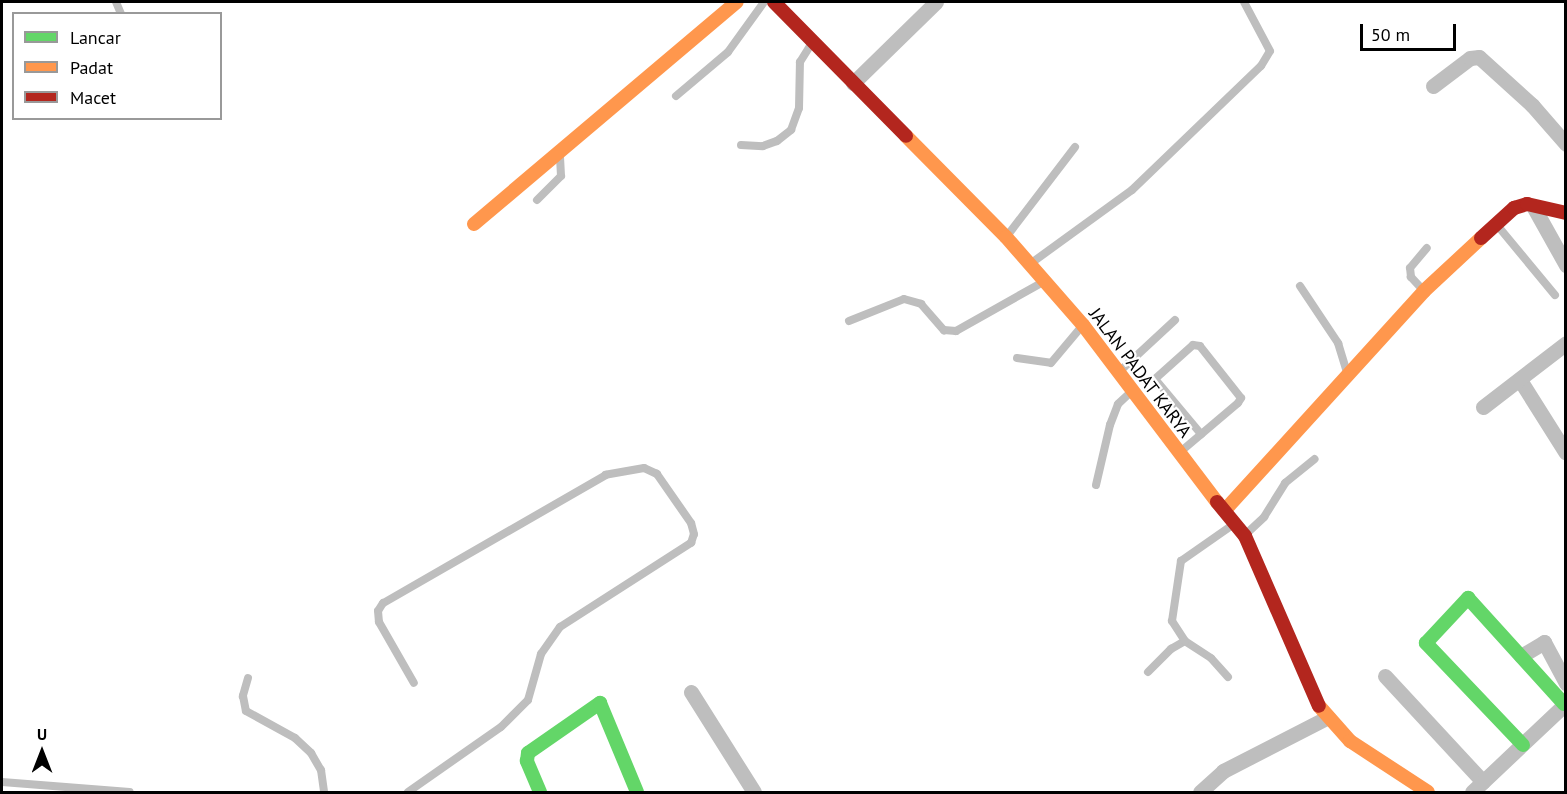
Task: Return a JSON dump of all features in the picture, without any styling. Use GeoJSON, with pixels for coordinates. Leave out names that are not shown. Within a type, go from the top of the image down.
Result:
{"type":"FeatureCollection","features":[{"type":"Feature","properties":{"kind":"street"},"geometry":{"type":"LineString","coordinates":[[474,224],[560,154],[737,2]]}},
{"type":"Feature","properties":{"kind":"street","name":"JALAN PADAT KARYA"},"geometry":{"type":"LineString","coordinates":[[774,2],[1006,237],[1083,325],[1120,371],[1178,454],[1245,536],[1328,717],[1350,741],[1428,792]]}},
{"type":"Feature","properties":{"kind":"street"},"geometry":{"type":"LineString","coordinates":[[853,83],[936,2]]}},
{"type":"Feature","properties":{"kind":"street"},"geometry":{"type":"LineString","coordinates":[[1433,86],[1470,58],[1479,57],[1532,105],[1566,144]]}},
{"type":"Feature","properties":{"kind":"street"},"geometry":{"type":"LineString","coordinates":[[1225,510],[1349,377],[1424,291],[1496,224],[1519,204],[1566,213]]}},
{"type":"Feature","properties":{"kind":"street"},"geometry":{"type":"LineString","coordinates":[[1533,206],[1566,265]]}},
{"type":"Feature","properties":{"kind":"street"},"geometry":{"type":"LineString","coordinates":[[1483,407],[1566,343]]}},
{"type":"Feature","properties":{"kind":"street"},"geometry":{"type":"LineString","coordinates":[[1520,380],[1566,453]]}},
{"type":"Feature","properties":{"kind":"street"},"geometry":{"type":"LineString","coordinates":[[1385,676],[1478,787],[1523,745],[1565,703],[1468,598],[1426,643],[1523,745]]}},
{"type":"Feature","properties":{"kind":"street"},"geometry":{"type":"LineString","coordinates":[[1521,656],[1544,642],[1566,682]]}},
{"type":"Feature","properties":{"kind":"street"},"geometry":{"type":"LineString","coordinates":[[691,692],[754,792]]}},
{"type":"Feature","properties":{"kind":"street"},"geometry":{"type":"LineString","coordinates":[[540,792],[527,761],[528,753],[600,703],[638,792]]}},
{"type":"Feature","properties":{"kind":"street"},"geometry":{"type":"LineString","coordinates":[[1200,792],[1223,771],[1328,717]]}},
{"type":"Feature","properties":{"kind":"lane"},"geometry":{"type":"LineString","coordinates":[[676,96],[728,51],[764,2]]}},
{"type":"Feature","properties":{"kind":"lane"},"geometry":{"type":"LineString","coordinates":[[1029,265],[1132,190],[1261,66],[1270,51],[1244,2]]}},
{"type":"Feature","properties":{"kind":"lane"},"geometry":{"type":"LineString","coordinates":[[741,145],[763,146],[777,141],[791,130],[799,108],[800,62],[813,42]]}},
{"type":"Feature","properties":{"kind":"lane"},"geometry":{"type":"LineString","coordinates":[[1006,237],[1075,147]]}},
{"type":"Feature","properties":{"kind":"lane"},"geometry":{"type":"LineString","coordinates":[[537,200],[561,176],[560,154]]}},
{"type":"Feature","properties":{"kind":"lane"},"geometry":{"type":"LineString","coordinates":[[1496,224],[1555,296]]}},
{"type":"Feature","properties":{"kind":"lane"},"geometry":{"type":"LineString","coordinates":[[1424,291],[1411,277],[1410,268],[1427,248]]}},
{"type":"Feature","properties":{"kind":"lane"},"geometry":{"type":"LineString","coordinates":[[849,321],[904,299],[921,304],[944,330],[956,330],[1045,281]]}},
{"type":"Feature","properties":{"kind":"lane"},"geometry":{"type":"LineString","coordinates":[[1300,286],[1338,343],[1349,377]]}},
{"type":"Feature","properties":{"kind":"lane"},"geometry":{"type":"LineString","coordinates":[[1120,371],[1175,320]]}},
{"type":"Feature","properties":{"kind":"lane"},"geometry":{"type":"LineString","coordinates":[[1017,358],[1050,363],[1083,325]]}},
{"type":"Feature","properties":{"kind":"lane"},"geometry":{"type":"LineString","coordinates":[[1178,454],[1201,434],[1241,398],[1200,346],[1193,345],[1155,379],[1201,434]]}},
{"type":"Feature","properties":{"kind":"lane"},"geometry":{"type":"LineString","coordinates":[[1096,485],[1110,425],[1118,404],[1133,390]]}},
{"type":"Feature","properties":{"kind":"lane"},"geometry":{"type":"LineString","coordinates":[[1245,536],[1264,517],[1275,494],[1315,459]]}},
{"type":"Feature","properties":{"kind":"lane"},"geometry":{"type":"LineString","coordinates":[[408,792],[501,727],[528,700],[541,654],[560,627],[691,543],[694,534],[691,523],[657,474],[644,468],[606,475],[383,603],[378,611],[379,622],[414,683]]}},
{"type":"Feature","properties":{"kind":"lane"},"geometry":{"type":"LineString","coordinates":[[1228,678],[1211,658],[1185,641],[1172,621],[1181,561],[1236,524]]}},
{"type":"Feature","properties":{"kind":"lane"},"geometry":{"type":"LineString","coordinates":[[1148,672],[1171,649],[1185,641]]}},
{"type":"Feature","properties":{"kind":"lane"},"geometry":{"type":"LineString","coordinates":[[248,678],[243,696],[246,711],[296,738],[312,753],[321,770],[324,792]]}},
{"type":"Feature","properties":{"kind":"lane"},"geometry":{"type":"LineString","coordinates":[[2,782],[130,792]]}},
{"type":"Feature","properties":{"kind":"traffic: fast"},"geometry":{"type":"LineString","coordinates":[[1523,745],[1426,643],[1468,598],[1564,704]]}},
{"type":"Feature","properties":{"kind":"traffic: fast"},"geometry":{"type":"LineString","coordinates":[[540,792],[527,761],[528,753],[600,703],[637,792]]}},
{"type":"Feature","properties":{"kind":"traffic: slow"},"geometry":{"type":"LineString","coordinates":[[474,224],[737,2]]}},
{"type":"Feature","properties":{"kind":"traffic: slow"},"geometry":{"type":"LineString","coordinates":[[906,136],[1006,237],[1083,325],[1217,502]]}},
{"type":"Feature","properties":{"kind":"traffic: slow"},"geometry":{"type":"LineString","coordinates":[[1225,510],[1424,291],[1481,238]]}},
{"type":"Feature","properties":{"kind":"traffic: slow"},"geometry":{"type":"LineString","coordinates":[[1319,706],[1350,741],[1428,792]]}},
{"type":"Feature","properties":{"kind":"traffic: jam"},"geometry":{"type":"LineString","coordinates":[[774,2],[906,136]]}},
{"type":"Feature","properties":{"kind":"traffic: jam"},"geometry":{"type":"LineString","coordinates":[[1481,238],[1514,208],[1527,204],[1566,213]]}},
{"type":"Feature","properties":{"kind":"traffic: jam"},"geometry":{"type":"LineString","coordinates":[[1217,502],[1245,536],[1319,706]]}}]}
